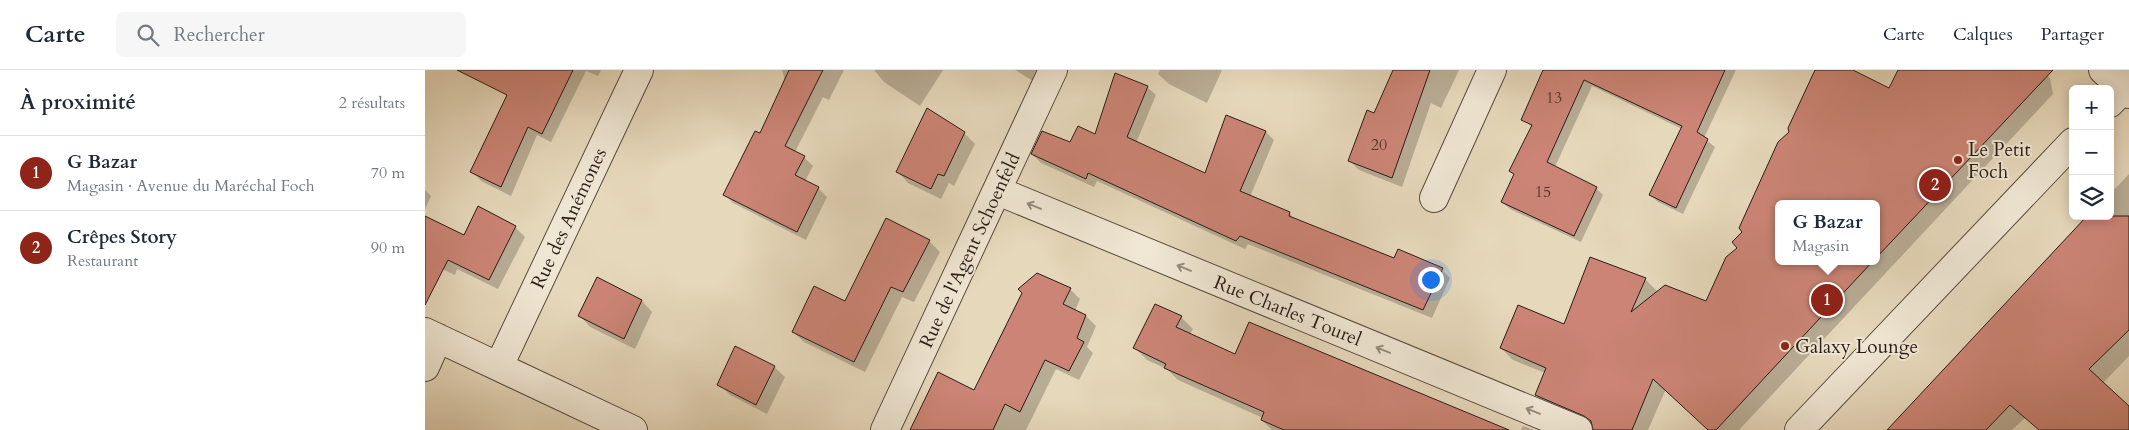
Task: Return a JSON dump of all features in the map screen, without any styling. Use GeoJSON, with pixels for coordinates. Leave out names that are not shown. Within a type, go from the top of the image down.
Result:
{"type":"FeatureCollection","features":[{"type":"Feature","properties":{"kind":"street","name":"Rue des Anémones"},"geometry":{"type":"LineString","coordinates":[[499,366],[639,70]]}},
{"type":"Feature","properties":{"kind":"street","name":"Rue de l'Agent Schoenfeld"},"geometry":{"type":"LineString","coordinates":[[885,430],[1053,70]]}},
{"type":"Feature","properties":{"kind":"street"},"geometry":{"type":"LineString","coordinates":[[1434,198],[1492,70]]}},
{"type":"Feature","properties":{"kind":"street"},"geometry":{"type":"LineString","coordinates":[[2103,70],[2123,92]]}},
{"type":"Feature","properties":{"kind":"street"},"geometry":{"type":"LineString","coordinates":[[1799,430],[2069,146]]}},
{"type":"Feature","properties":{"kind":"street","name":"Rue Charles Tourel"},"geometry":{"type":"LineString","coordinates":[[998,191],[1578,430]]}},
{"type":"Feature","properties":{"kind":"street"},"geometry":{"type":"LineString","coordinates":[[425,367],[432,335],[633,430]]}},
{"type":"Feature","properties":{"kind":"building"},"geometry":{"type":"Polygon","coordinates":[[[457,70],[573,70],[542,134],[528,127],[501,187],[470,172],[507,95],[457,70]]]}},
{"type":"Feature","properties":{"kind":"building"},"geometry":{"type":"Polygon","coordinates":[[[789,70],[823,70],[785,146],[805,156],[795,175],[819,187],[797,232],[723,195],[755,131],[760,133],[789,70]]]}},
{"type":"Feature","properties":{"kind":"building"},"geometry":{"type":"Polygon","coordinates":[[[1393,70],[1430,70],[1392,178],[1348,161],[1367,110],[1374,113],[1393,70]]]}},
{"type":"Feature","properties":{"kind":"building"},"geometry":{"type":"Polygon","coordinates":[[[1543,70],[1725,70],[1697,132],[1708,139],[1676,208],[1649,195],[1682,126],[1584,80],[1547,162],[1597,187],[1574,236],[1501,202],[1514,174],[1509,171],[1532,125],[1521,120],[1543,70]]]}},
{"type":"Feature","properties":{"kind":"building"},"geometry":{"type":"Polygon","coordinates":[[[1815,70],[1853,70],[1889,88],[1898,70],[2053,70],[1880,254],[1880,200],[1775,200],[1775,265],[1869,265],[1716,430],[1708,430],[1653,379],[1632,430],[1593,430],[1591,421],[1584,416],[1535,395],[1546,368],[1500,348],[1518,305],[1564,324],[1590,257],[1646,278],[1631,312],[1665,285],[1706,301],[1726,257],[1737,248],[1732,242],[1742,232],[1739,228],[1778,142],[1789,132],[1788,128],[1815,70]]]}},
{"type":"Feature","properties":{"kind":"building"},"geometry":{"type":"Polygon","coordinates":[[[1115,73],[1148,86],[1127,137],[1205,173],[1226,115],[1266,131],[1240,191],[1290,212],[1289,216],[1394,258],[1398,249],[1443,268],[1423,310],[1240,236],[1236,241],[1088,173],[1086,179],[1031,154],[1042,131],[1070,142],[1078,126],[1095,134],[1115,73]]]}},
{"type":"Feature","properties":{"kind":"building"},"geometry":{"type":"Polygon","coordinates":[[[927,108],[965,132],[944,176],[938,174],[931,189],[896,172],[927,108]]]}},
{"type":"Feature","properties":{"kind":"building"},"geometry":{"type":"Polygon","coordinates":[[[478,206],[516,226],[489,280],[448,260],[425,305],[425,216],[464,235],[478,206]]]}},
{"type":"Feature","properties":{"kind":"building"},"geometry":{"type":"Polygon","coordinates":[[[2114,216],[2129,216],[2129,330],[2089,369],[2129,406],[2129,430],[2039,430],[2010,405],[1986,430],[1887,430],[2083,220],[2114,220],[2114,216]]]}},
{"type":"Feature","properties":{"kind":"building"},"geometry":{"type":"Polygon","coordinates":[[[886,218],[930,240],[903,292],[891,287],[854,362],[792,332],[814,286],[845,301],[886,218]]]}},
{"type":"Feature","properties":{"kind":"building"},"geometry":{"type":"Polygon","coordinates":[[[1037,273],[1071,288],[1063,304],[1086,315],[1077,338],[1084,342],[1069,371],[1045,360],[1020,412],[1005,404],[993,430],[910,430],[938,372],[974,390],[1022,293],[1018,289],[1037,273]]]}},
{"type":"Feature","properties":{"kind":"building"},"geometry":{"type":"Polygon","coordinates":[[[597,277],[642,300],[624,339],[578,316],[597,277]]]}},
{"type":"Feature","properties":{"kind":"building"},"geometry":{"type":"Polygon","coordinates":[[[1155,304],[1182,316],[1176,327],[1235,354],[1249,322],[1509,430],[1284,430],[1261,420],[1264,412],[1164,368],[1166,364],[1133,348],[1155,304]]]}},
{"type":"Feature","properties":{"kind":"building"},"geometry":{"type":"Polygon","coordinates":[[[735,346],[775,366],[756,405],[717,385],[735,346]]]}},
{"type":"Feature","properties":{"kind":"place","name":"Le Petit Foch"},"geometry":{"type":"Point","coordinates":[1958,160]}},
{"type":"Feature","properties":{"kind":"place","name":"Crêpes Story"},"geometry":{"type":"Point","coordinates":[1935,185]}},
{"type":"Feature","properties":{"kind":"place","name":"G Bazar"},"geometry":{"type":"Point","coordinates":[1827,300]}},
{"type":"Feature","properties":{"kind":"place","name":"Galaxy Lounge"},"geometry":{"type":"Point","coordinates":[1785,346]}}]}
